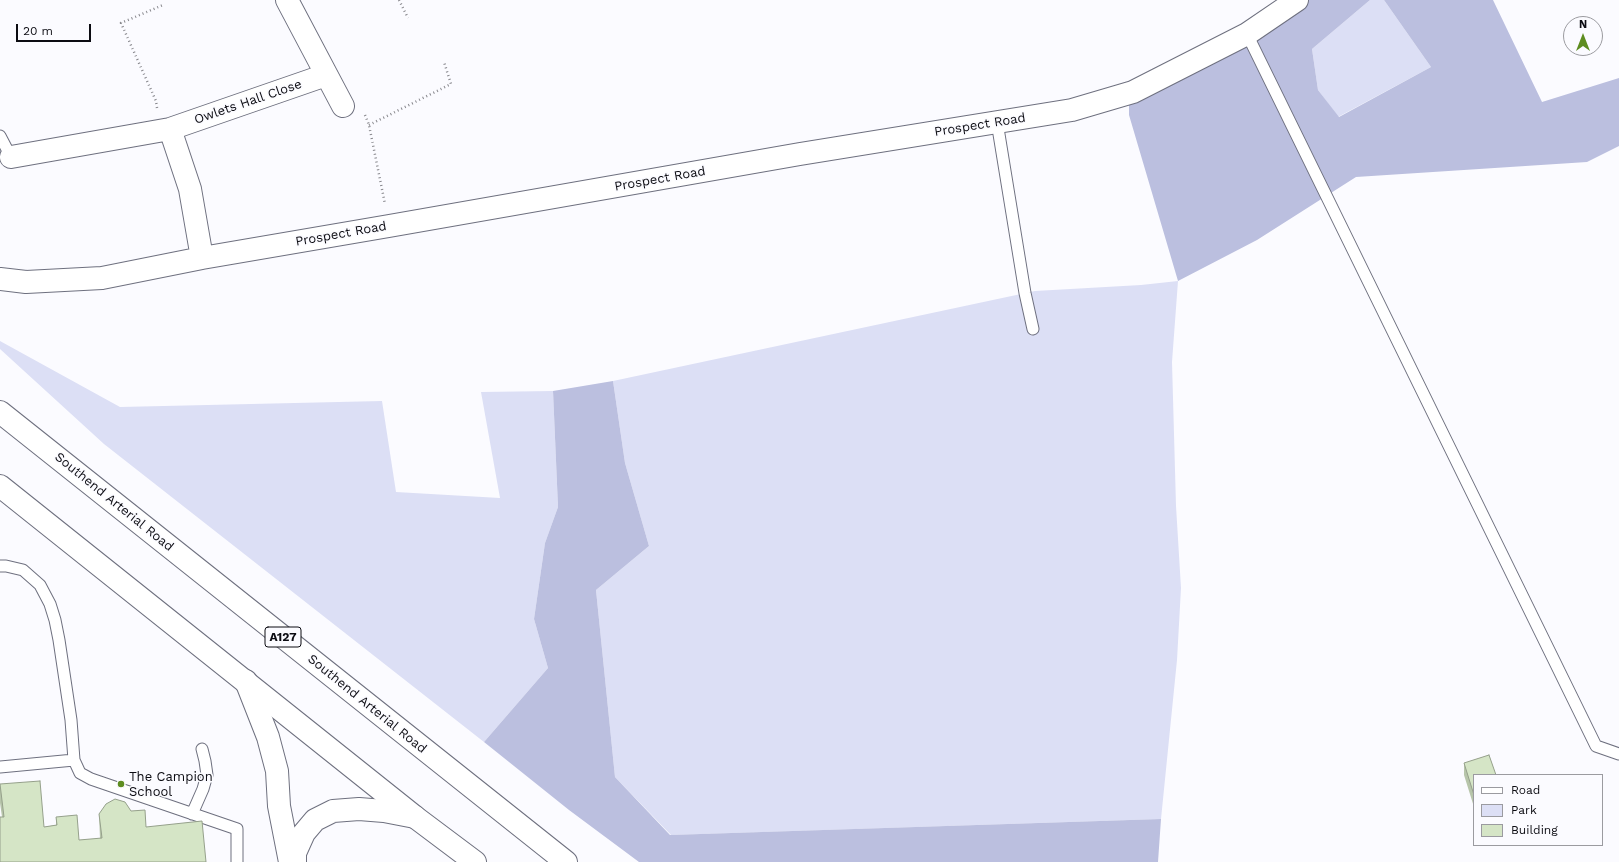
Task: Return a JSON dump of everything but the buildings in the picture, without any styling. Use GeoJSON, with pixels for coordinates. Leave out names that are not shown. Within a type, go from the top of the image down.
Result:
{"type":"FeatureCollection","features":[{"type":"Feature","properties":{"kind":"main road"},"geometry":{"type":"LineString","coordinates":[[287,0],[343,106]]}},
{"type":"Feature","properties":{"kind":"main road","name":"Prospect Road"},"geometry":{"type":"LineString","coordinates":[[0,279],[26,282],[102,278],[202,258],[1072,110],[1132,92],[1247,34],[1297,0]]}},
{"type":"Feature","properties":{"kind":"main road","name":"Owlets Hall Close"},"geometry":{"type":"LineString","coordinates":[[11,157],[164,130],[326,75]]}},
{"type":"Feature","properties":{"kind":"main road"},"geometry":{"type":"LineString","coordinates":[[164,130],[190,189],[202,258]]}},
{"type":"Feature","properties":{"kind":"main road","name":"Southend Arterial Road"},"geometry":{"type":"LineString","coordinates":[[0,412],[566,862]]}},
{"type":"Feature","properties":{"kind":"main road"},"geometry":{"type":"LineString","coordinates":[[0,486],[416,817],[475,862]]}},
{"type":"Feature","properties":{"kind":"main road"},"geometry":{"type":"LineString","coordinates":[[246,681],[268,737],[277,770],[279,806],[290,862]]}},
{"type":"Feature","properties":{"kind":"main road"},"geometry":{"type":"LineString","coordinates":[[295,862],[295,853],[304,833],[315,820],[333,811],[360,809],[384,811],[416,817]]}},
{"type":"Feature","properties":{"kind":"lane"},"geometry":{"type":"LineString","coordinates":[[1247,34],[1596,746],[1619,754]]}},
{"type":"Feature","properties":{"kind":"lane"},"geometry":{"type":"LineString","coordinates":[[997,122],[1025,293],[1033,329]]}},
{"type":"Feature","properties":{"kind":"lane"},"geometry":{"type":"LineString","coordinates":[[0,136],[11,157]]}},
{"type":"Feature","properties":{"kind":"lane"},"geometry":{"type":"LineString","coordinates":[[0,566],[23,570],[40,585],[50,604],[55,620],[61,655],[71,720],[74,760],[80,773],[91,779],[237,830],[237,862]]}},
{"type":"Feature","properties":{"kind":"lane"},"geometry":{"type":"LineString","coordinates":[[192,814],[203,789],[207,775],[202,749]]}},
{"type":"Feature","properties":{"kind":"lane"},"geometry":{"type":"LineString","coordinates":[[0,767],[74,760]]}},
{"type":"Feature","properties":{"kind":"path"},"geometry":{"type":"LineString","coordinates":[[399,0],[408,18]]}},
{"type":"Feature","properties":{"kind":"path"},"geometry":{"type":"LineString","coordinates":[[163,5],[121,23],[156,101],[164,130]]}},
{"type":"Feature","properties":{"kind":"path"},"geometry":{"type":"LineString","coordinates":[[369,125],[451,84],[444,62]]}},
{"type":"Feature","properties":{"kind":"path"},"geometry":{"type":"LineString","coordinates":[[343,106],[360,104],[369,125],[389,226]]}},
{"type":"Feature","properties":{"kind":"green space"},"geometry":{"type":"Polygon","coordinates":[[[1370,0],[1384,0],[1431,67],[1338,117],[1318,90],[1312,49],[1370,0]]]}},
{"type":"Feature","properties":{"kind":"green space"},"geometry":{"type":"Polygon","coordinates":[[[1178,281],[1172,362],[1176,506],[1181,588],[1177,660],[1161,819],[671,835],[615,777],[596,590],[649,546],[625,463],[613,381],[1035,291],[1141,285],[1178,281]]]}},
{"type":"Feature","properties":{"kind":"green space"},"geometry":{"type":"Polygon","coordinates":[[[0,341],[120,407],[382,401],[396,492],[500,498],[481,392],[553,391],[558,507],[545,543],[534,619],[548,668],[484,742],[104,444],[0,349],[0,341]]]}},
{"type":"Feature","properties":{"kind":"shaded area"},"geometry":{"type":"Polygon","coordinates":[[[1297,0],[1370,0],[1312,49],[1318,90],[1339,117],[1431,67],[1384,0],[1493,0],[1542,102],[1619,78],[1619,146],[1587,162],[1356,177],[1257,240],[1178,281],[1129,115],[1129,93],[1297,0]]]}},
{"type":"Feature","properties":{"kind":"shaded area"},"geometry":{"type":"Polygon","coordinates":[[[613,381],[625,463],[649,546],[596,590],[615,777],[670,835],[1161,819],[1158,862],[639,862],[569,810],[484,742],[548,668],[534,619],[545,543],[558,507],[553,391],[613,381]]]}},
{"type":"Feature","properties":{"kind":"place","name":"The Campion School"},"geometry":{"type":"Point","coordinates":[121,784]}}]}
